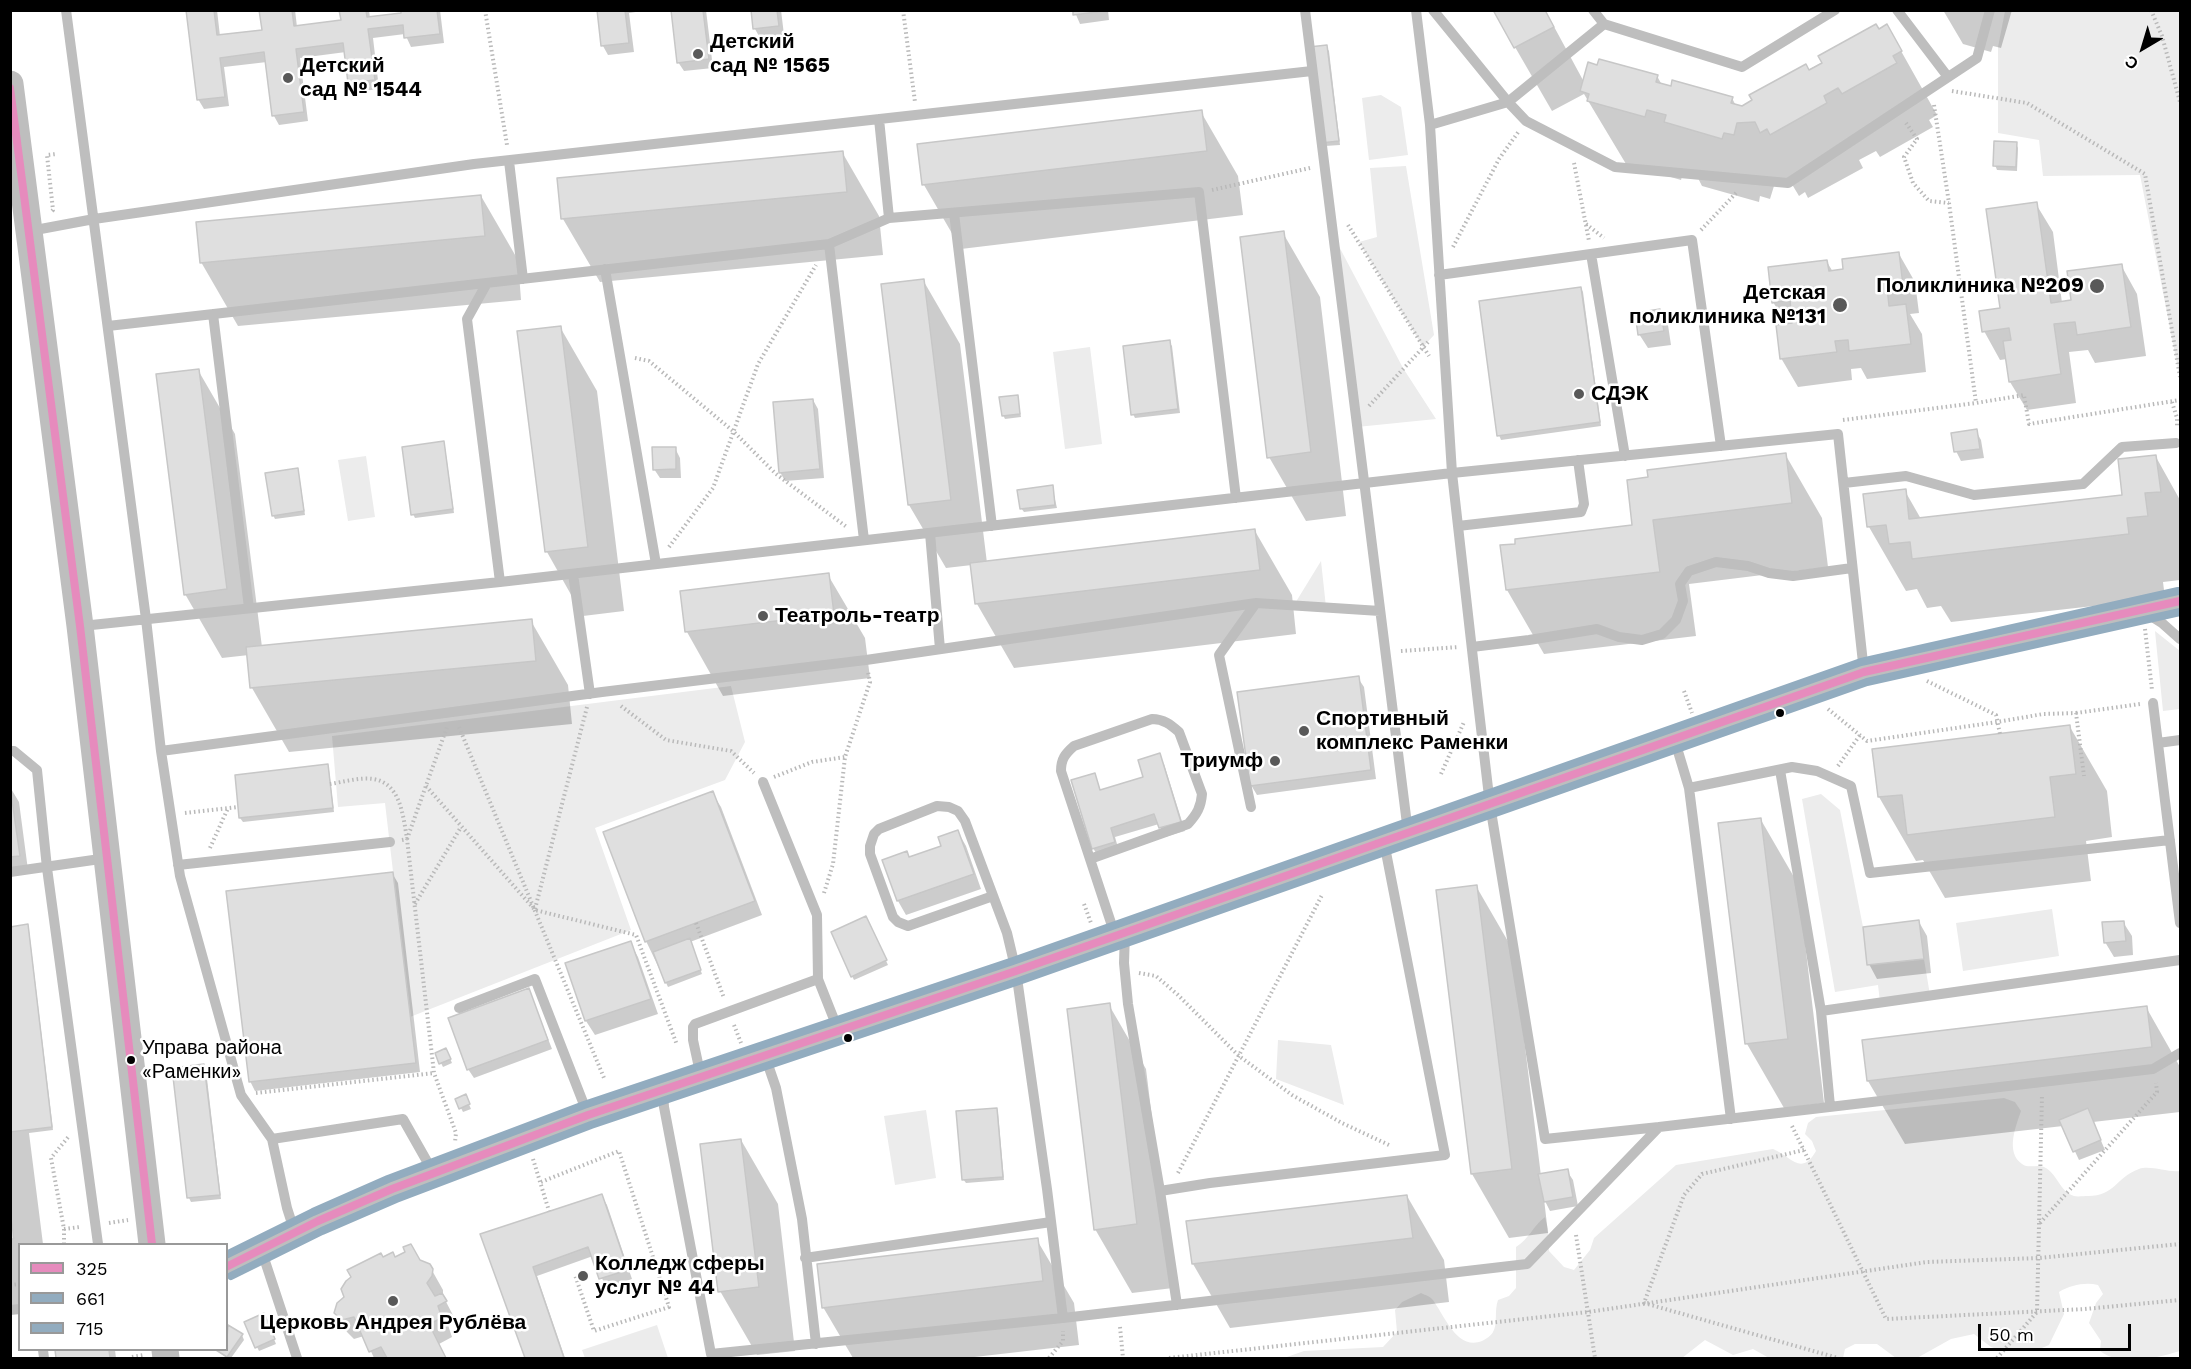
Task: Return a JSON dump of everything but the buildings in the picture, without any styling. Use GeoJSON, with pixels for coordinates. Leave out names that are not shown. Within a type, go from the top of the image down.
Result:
{"type":"FeatureCollection","features":[{"type":"Feature","properties":{"kind":"street"},"geometry":{"type":"LineString","coordinates":[[10,84],[80,626],[152,1243]]}},
{"type":"Feature","properties":{"kind":"street"},"geometry":{"type":"LineString","coordinates":[[228,1266],[295,1233],[442,1168],[588,1115],[1016,971],[1864,672],[2142,619],[2181,601]]}},
{"type":"Feature","properties":{"kind":"lane"},"geometry":{"type":"LineString","coordinates":[[66,10],[146,619],[161,751],[178,865],[241,1095],[272,1139],[287,1208],[295,1233]]}},
{"type":"Feature","properties":{"kind":"lane"},"geometry":{"type":"LineString","coordinates":[[1305,10],[1408,832]]}},
{"type":"Feature","properties":{"kind":"lane"},"geometry":{"type":"LineString","coordinates":[[1416,10],[1430,125],[1452,473],[1477,694],[1490,804],[1545,1139],[2153,1069],[2181,1053]]}},
{"type":"Feature","properties":{"kind":"lane"},"geometry":{"type":"LineString","coordinates":[[1433,10],[1526,121],[1616,167],[1788,183],[1977,58],[1990,10]]}},
{"type":"Feature","properties":{"kind":"lane"},"geometry":{"type":"LineString","coordinates":[[1593,10],[1604,24],[1742,67],[1835,10]]}},
{"type":"Feature","properties":{"kind":"lane"},"geometry":{"type":"LineString","coordinates":[[1430,125],[1508,102],[1604,24],[1606,10]]}},
{"type":"Feature","properties":{"kind":"lane"},"geometry":{"type":"LineString","coordinates":[[1897,10],[1948,77]]}},
{"type":"Feature","properties":{"kind":"lane"},"geometry":{"type":"LineString","coordinates":[[30,231],[94,219],[474,164],[1312,71]]}},
{"type":"Feature","properties":{"kind":"lane"},"geometry":{"type":"LineString","coordinates":[[879,119],[889,218]]}},
{"type":"Feature","properties":{"kind":"lane"},"geometry":{"type":"LineString","coordinates":[[509,161],[523,279]]}},
{"type":"Feature","properties":{"kind":"lane"},"geometry":{"type":"LineString","coordinates":[[108,326],[828,244],[889,218],[1199,192],[1236,498]]}},
{"type":"Feature","properties":{"kind":"lane"},"geometry":{"type":"LineString","coordinates":[[954,213],[992,526]]}},
{"type":"Feature","properties":{"kind":"lane"},"geometry":{"type":"LineString","coordinates":[[1439,275],[1692,240],[1721,446]]}},
{"type":"Feature","properties":{"kind":"lane"},"geometry":{"type":"LineString","coordinates":[[828,244],[864,540]]}},
{"type":"Feature","properties":{"kind":"lane"},"geometry":{"type":"LineString","coordinates":[[1591,254],[1625,456]]}},
{"type":"Feature","properties":{"kind":"lane"},"geometry":{"type":"LineString","coordinates":[[605,269],[656,564]]}},
{"type":"Feature","properties":{"kind":"lane"},"geometry":{"type":"LineString","coordinates":[[488,283],[467,319],[500,582]]}},
{"type":"Feature","properties":{"kind":"lane"},"geometry":{"type":"LineString","coordinates":[[213,314],[249,608]]}},
{"type":"Feature","properties":{"kind":"lane"},"geometry":{"type":"LineString","coordinates":[[80,626],[573,574],[1452,473],[1838,434],[1864,672]]}},
{"type":"Feature","properties":{"kind":"lane"},"geometry":{"type":"LineString","coordinates":[[1844,483],[1906,476],[1974,495],[2083,484],[2122,447],[2176,443]]}},
{"type":"Feature","properties":{"kind":"lane"},"geometry":{"type":"LineString","coordinates":[[1458,526],[1581,512],[1584,504],[1578,460]]}},
{"type":"Feature","properties":{"kind":"lane"},"geometry":{"type":"LineString","coordinates":[[930,533],[940,649]]}},
{"type":"Feature","properties":{"kind":"lane"},"geometry":{"type":"LineString","coordinates":[[1472,647],[1597,629],[1619,637],[1642,640],[1662,634],[1676,620],[1683,601],[1680,584],[1689,571],[1716,562],[1793,576],[1852,568]]}},
{"type":"Feature","properties":{"kind":"lane"},"geometry":{"type":"LineString","coordinates":[[573,574],[590,694]]}},
{"type":"Feature","properties":{"kind":"lane"},"geometry":{"type":"LineString","coordinates":[[161,751],[940,649],[1256,603],[1380,611]]}},
{"type":"Feature","properties":{"kind":"lane"},"geometry":{"type":"LineString","coordinates":[[1251,807],[1219,656],[1256,603]]}},
{"type":"Feature","properties":{"kind":"lane"},"geometry":{"type":"LineString","coordinates":[[2142,619],[2162,624],[2181,639]]}},
{"type":"Feature","properties":{"kind":"lane"},"geometry":{"type":"LineString","coordinates":[[2153,703],[2181,923]]}},
{"type":"Feature","properties":{"kind":"lane"},"geometry":{"type":"LineString","coordinates":[[1090,858],[1188,824],[1196,816],[1201,805],[1202,794],[1179,732],[1161,719],[1152,719],[1074,746],[1061,761],[1061,771],[1090,858],[1120,934],[1128,1004],[1164,1190],[1177,1305]]}},
{"type":"Feature","properties":{"kind":"lane"},"geometry":{"type":"LineString","coordinates":[[1674,738],[1689,788],[1731,1119]]}},
{"type":"Feature","properties":{"kind":"lane"},"geometry":{"type":"LineString","coordinates":[[2158,743],[2181,740]]}},
{"type":"Feature","properties":{"kind":"lane"},"geometry":{"type":"LineString","coordinates":[[10,751],[14,751],[36,770],[98,1243]]}},
{"type":"Feature","properties":{"kind":"lane"},"geometry":{"type":"LineString","coordinates":[[1689,788],[1792,767],[1817,771],[1851,786],[1870,873],[2170,840]]}},
{"type":"Feature","properties":{"kind":"lane"},"geometry":{"type":"LineString","coordinates":[[1780,770],[1821,1011],[1830,1106]]}},
{"type":"Feature","properties":{"kind":"lane"},"geometry":{"type":"LineString","coordinates":[[763,782],[817,915],[818,979],[839,1032]]}},
{"type":"Feature","properties":{"kind":"lane"},"geometry":{"type":"LineString","coordinates":[[993,896],[908,927],[892,917],[870,854],[871,840],[879,829],[938,806],[949,807],[957,811],[965,821],[993,896],[1006,933],[1016,971],[1063,1318]]}},
{"type":"Feature","properties":{"kind":"lane"},"geometry":{"type":"LineString","coordinates":[[178,865],[390,842]]}},
{"type":"Feature","properties":{"kind":"lane"},"geometry":{"type":"LineString","coordinates":[[1164,1190],[1445,1155],[1384,842]]}},
{"type":"Feature","properties":{"kind":"lane"},"geometry":{"type":"LineString","coordinates":[[10,872],[107,858]]}},
{"type":"Feature","properties":{"kind":"lane"},"geometry":{"type":"LineString","coordinates":[[1821,1011],[2181,960]]}},
{"type":"Feature","properties":{"kind":"lane"},"geometry":{"type":"LineString","coordinates":[[459,1008],[535,979],[588,1115]]}},
{"type":"Feature","properties":{"kind":"lane"},"geometry":{"type":"LineString","coordinates":[[701,1077],[693,1040],[695,1024],[818,979]]}},
{"type":"Feature","properties":{"kind":"lane"},"geometry":{"type":"LineString","coordinates":[[765,1056],[776,1088],[802,1219],[816,1344]]}},
{"type":"Feature","properties":{"kind":"lane"},"geometry":{"type":"LineString","coordinates":[[663,1090],[664,1107],[711,1354],[1118,1312],[1527,1264],[1659,1127]]}},
{"type":"Feature","properties":{"kind":"lane"},"geometry":{"type":"LineString","coordinates":[[272,1139],[403,1119],[442,1168]]}},
{"type":"Feature","properties":{"kind":"lane"},"geometry":{"type":"LineString","coordinates":[[805,1258],[1051,1222]]}},
{"type":"Feature","properties":{"kind":"lane"},"geometry":{"type":"LineString","coordinates":[[261,1249],[297,1359]]}},
{"type":"Feature","properties":{"kind":"path"},"geometry":{"type":"LineString","coordinates":[[485,10],[509,161]]}},
{"type":"Feature","properties":{"kind":"path"},"geometry":{"type":"LineString","coordinates":[[903,10],[917,115]]}},
{"type":"Feature","properties":{"kind":"path"},"geometry":{"type":"LineString","coordinates":[[2151,10],[2162,36],[2181,102]]}},
{"type":"Feature","properties":{"kind":"path"},"geometry":{"type":"LineString","coordinates":[[1976,403],[1931,88],[2027,103],[2145,174],[2181,376]]}},
{"type":"Feature","properties":{"kind":"path"},"geometry":{"type":"LineString","coordinates":[[1899,111],[1917,139],[1904,157],[1913,183],[1929,201],[1949,203]]}},
{"type":"Feature","properties":{"kind":"path"},"geometry":{"type":"LineString","coordinates":[[1439,275],[1499,159],[1526,121]]}},
{"type":"Feature","properties":{"kind":"path"},"geometry":{"type":"LineString","coordinates":[[1570,143],[1591,254]]}},
{"type":"Feature","properties":{"kind":"path"},"geometry":{"type":"LineString","coordinates":[[47,155],[56,154]]}},
{"type":"Feature","properties":{"kind":"path"},"geometry":{"type":"LineString","coordinates":[[1199,192],[1324,165]]}},
{"type":"Feature","properties":{"kind":"path"},"geometry":{"type":"LineString","coordinates":[[1692,240],[1749,180]]}},
{"type":"Feature","properties":{"kind":"path"},"geometry":{"type":"LineString","coordinates":[[1346,222],[1446,385]]}},
{"type":"Feature","properties":{"kind":"path"},"geometry":{"type":"LineString","coordinates":[[656,564],[713,488],[758,364],[828,244]]}},
{"type":"Feature","properties":{"kind":"path"},"geometry":{"type":"LineString","coordinates":[[1356,420],[1443,326]]}},
{"type":"Feature","properties":{"kind":"path"},"geometry":{"type":"LineString","coordinates":[[620,354],[649,361],[733,431],[776,474],[864,540]]}},
{"type":"Feature","properties":{"kind":"path"},"geometry":{"type":"LineString","coordinates":[[1838,434],[1836,421],[2024,395],[2029,424],[2181,400]]}},
{"type":"Feature","properties":{"kind":"path"},"geometry":{"type":"LineString","coordinates":[[2172,402],[2177,418]]}},
{"type":"Feature","properties":{"kind":"path"},"geometry":{"type":"LineString","coordinates":[[1828,709],[1867,741],[2043,714],[2076,713],[2153,703],[2142,619]]}},
{"type":"Feature","properties":{"kind":"path"},"geometry":{"type":"LineString","coordinates":[[1385,651],[1472,647]]}},
{"type":"Feature","properties":{"kind":"path"},"geometry":{"type":"LineString","coordinates":[[1927,681],[1996,715],[2000,734]]}},
{"type":"Feature","properties":{"kind":"path"},"geometry":{"type":"LineString","coordinates":[[817,915],[833,864],[845,757],[870,682]]}},
{"type":"Feature","properties":{"kind":"path"},"geometry":{"type":"LineString","coordinates":[[602,692],[666,740],[731,751],[763,782],[812,762],[845,757]]}},
{"type":"Feature","properties":{"kind":"path"},"geometry":{"type":"LineString","coordinates":[[535,910],[590,694]]}},
{"type":"Feature","properties":{"kind":"path"},"geometry":{"type":"LineString","coordinates":[[1441,774],[1477,694]]}},
{"type":"Feature","properties":{"kind":"path"},"geometry":{"type":"LineString","coordinates":[[407,839],[453,712]]}},
{"type":"Feature","properties":{"kind":"path"},"geometry":{"type":"LineString","coordinates":[[453,712],[604,1078]]}},
{"type":"Feature","properties":{"kind":"path"},"geometry":{"type":"LineString","coordinates":[[2076,713],[2084,776]]}},
{"type":"Feature","properties":{"kind":"path"},"geometry":{"type":"LineString","coordinates":[[1830,777],[1860,735]]}},
{"type":"Feature","properties":{"kind":"path"},"geometry":{"type":"LineString","coordinates":[[330,784],[373,779],[395,793],[400,804],[407,839],[435,1073],[456,1133],[442,1168]]}},
{"type":"Feature","properties":{"kind":"path"},"geometry":{"type":"LineString","coordinates":[[426,786],[535,910],[636,935],[679,1051]]}},
{"type":"Feature","properties":{"kind":"path"},"geometry":{"type":"LineString","coordinates":[[171,814],[238,807]]}},
{"type":"Feature","properties":{"kind":"path"},"geometry":{"type":"LineString","coordinates":[[204,862],[228,808]]}},
{"type":"Feature","properties":{"kind":"path"},"geometry":{"type":"LineString","coordinates":[[415,904],[461,827]]}},
{"type":"Feature","properties":{"kind":"path"},"geometry":{"type":"LineString","coordinates":[[390,842],[407,839]]}},
{"type":"Feature","properties":{"kind":"path"},"geometry":{"type":"LineString","coordinates":[[1164,1190],[1239,1056],[1322,895]]}},
{"type":"Feature","properties":{"kind":"path"},"geometry":{"type":"LineString","coordinates":[[1126,971],[1156,976],[1239,1056],[1292,1095],[1342,1124],[1417,1159]]}},
{"type":"Feature","properties":{"kind":"path"},"geometry":{"type":"LineString","coordinates":[[2039,1223],[2157,1092],[2153,1069]]}},
{"type":"Feature","properties":{"kind":"path"},"geometry":{"type":"LineString","coordinates":[[241,1095],[435,1073]]}},
{"type":"Feature","properties":{"kind":"path"},"geometry":{"type":"LineString","coordinates":[[1997,1359],[2037,1312],[2043,1082]]}},
{"type":"Feature","properties":{"kind":"path"},"geometry":{"type":"LineString","coordinates":[[1785,1112],[1886,1319],[2037,1312],[2181,1300]]}},
{"type":"Feature","properties":{"kind":"path"},"geometry":{"type":"LineString","coordinates":[[1644,1303],[1684,1195],[1702,1174],[1804,1150]]}},
{"type":"Feature","properties":{"kind":"path"},"geometry":{"type":"LineString","coordinates":[[541,1182],[619,1151],[669,1307],[594,1331],[575,1275]]}},
{"type":"Feature","properties":{"kind":"path"},"geometry":{"type":"LineString","coordinates":[[533,1159],[549,1211]]}},
{"type":"Feature","properties":{"kind":"path"},"geometry":{"type":"LineString","coordinates":[[1574,1216],[1595,1359]]}},
{"type":"Feature","properties":{"kind":"path"},"geometry":{"type":"LineString","coordinates":[[64,1229],[148,1218]]}},
{"type":"Feature","properties":{"kind":"path"},"geometry":{"type":"LineString","coordinates":[[1169,1359],[1588,1312],[1927,1262],[2039,1258],[2181,1244]]}},
{"type":"Feature","properties":{"kind":"path"},"geometry":{"type":"LineString","coordinates":[[1644,1303],[1838,1359]]}},
{"type":"Feature","properties":{"kind":"path"},"geometry":{"type":"LineString","coordinates":[[1118,1312],[1123,1359]]}},
{"type":"Feature","properties":{"kind":"path"},"geometry":{"type":"LineString","coordinates":[[1049,1359],[1063,1341],[1063,1318]]}},
{"type":"Feature","properties":{"kind":"shaded area"},"geometry":{"type":"Polygon","coordinates":[[[2005,11],[2180,11],[2180,379],[2140,175],[2043,176],[2039,140],[1998,133],[1998,47],[2005,11]]]}},
{"type":"Feature","properties":{"kind":"shaded area"},"geometry":{"type":"Polygon","coordinates":[[[1381,95],[1401,107],[1408,155],[1369,160],[1362,98],[1381,95]]]}},
{"type":"Feature","properties":{"kind":"shaded area"},"geometry":{"type":"Polygon","coordinates":[[[1406,166],[1434,335],[1423,347],[1359,242],[1377,237],[1370,168],[1406,166]]]}},
{"type":"Feature","properties":{"kind":"shaded area"},"geometry":{"type":"Polygon","coordinates":[[[1333,235],[1403,368],[1436,419],[1357,427],[1333,235]]]}},
{"type":"Feature","properties":{"kind":"shaded area"},"geometry":{"type":"Polygon","coordinates":[[[1090,347],[1102,444],[1065,449],[1053,352],[1090,347]]]}},
{"type":"Feature","properties":{"kind":"shaded area"},"geometry":{"type":"Polygon","coordinates":[[[366,456],[375,517],[348,521],[338,460],[366,456]]]}},
{"type":"Feature","properties":{"kind":"shaded area"},"geometry":{"type":"Polygon","coordinates":[[[1321,561],[1326,607],[1294,605],[1321,561]]]}},
{"type":"Feature","properties":{"kind":"shaded area"},"geometry":{"type":"Polygon","coordinates":[[[2155,631],[2180,651],[2180,709],[2163,711],[2155,631]]]}},
{"type":"Feature","properties":{"kind":"shaded area"},"geometry":{"type":"Polygon","coordinates":[[[731,686],[745,742],[725,780],[595,828],[631,930],[410,1017],[385,803],[338,807],[332,736],[731,686]]]}},
{"type":"Feature","properties":{"kind":"shaded area"},"geometry":{"type":"Polygon","coordinates":[[[1821,794],[1840,810],[1863,927],[1867,965],[1924,959],[1930,995],[1880,1002],[1878,985],[1835,992],[1802,799],[1821,794]]]}},
{"type":"Feature","properties":{"kind":"shaded area"},"geometry":{"type":"Polygon","coordinates":[[[2052,909],[2059,956],[1963,971],[1956,923],[2052,909]]]}},
{"type":"Feature","properties":{"kind":"shaded area"},"geometry":{"type":"Polygon","coordinates":[[[1278,1040],[1331,1045],[1344,1105],[1276,1079],[1278,1040]]]}},
{"type":"Feature","properties":{"kind":"shaded area"},"geometry":{"type":"Polygon","coordinates":[[[2004,1098],[2015,1102],[2021,1111],[2013,1139],[2017,1159],[2025,1165],[2044,1167],[2069,1194],[2081,1196],[2104,1193],[2139,1169],[2180,1171],[2180,1351],[2139,1360],[2128,1360],[2108,1356],[2100,1351],[2101,1341],[2089,1323],[2096,1303],[2103,1294],[2098,1285],[2083,1284],[2059,1292],[2064,1314],[2049,1345],[2037,1350],[2002,1351],[1991,1347],[1974,1334],[1951,1339],[1917,1358],[1896,1358],[1877,1344],[1855,1344],[1845,1349],[1843,1358],[1769,1358],[1753,1349],[1733,1355],[1705,1340],[1682,1358],[1284,1358],[1304,1351],[1383,1347],[1397,1332],[1395,1310],[1402,1302],[1421,1293],[1433,1300],[1458,1336],[1473,1343],[1482,1341],[1491,1335],[1494,1329],[1498,1300],[1509,1296],[1516,1288],[1516,1247],[1545,1217],[1549,1251],[1564,1267],[1574,1270],[1590,1250],[1594,1238],[1676,1165],[1773,1149],[1801,1164],[1811,1159],[1816,1151],[1812,1141],[1805,1134],[1808,1123],[1816,1117],[2004,1098]]]}},
{"type":"Feature","properties":{"kind":"shaded area"},"geometry":{"type":"Polygon","coordinates":[[[926,1110],[936,1178],[895,1185],[884,1116],[926,1110]]]}},
{"type":"Feature","properties":{"kind":"shaded area"},"geometry":{"type":"Polygon","coordinates":[[[657,1325],[668,1358],[585,1358],[582,1350],[657,1325]]]}},
{"type":"Feature","properties":{"kind":"transit line","name":"325"},"geometry":{"type":"LineString","coordinates":[[10,88],[80,626],[152,1243]]}},
{"type":"Feature","properties":{"kind":"transit line","name":"715"},"geometry":{"type":"LineString","coordinates":[[228,1254],[313,1212],[388,1179],[584,1105],[1013,961],[1861,662],[2178,591]]}},
{"type":"Feature","properties":{"kind":"transit line","name":"325"},"geometry":{"type":"LineString","coordinates":[[228,1266],[318,1221],[392,1189],[588,1115],[1016,971],[1864,672],[2180,601]]}},
{"type":"Feature","properties":{"kind":"transit line","name":"661"},"geometry":{"type":"LineString","coordinates":[[231,1276],[322,1231],[396,1199],[591,1125],[1019,981],[1867,682],[2180,612]]}},
{"type":"Feature","properties":{"kind":"place","name":"Детский сад № 1565"},"geometry":{"type":"Point","coordinates":[698,54]}},
{"type":"Feature","properties":{"kind":"place","name":"Детский сад № 1544"},"geometry":{"type":"Point","coordinates":[288,78]}},
{"type":"Feature","properties":{"kind":"place","name":"Поликлиника №209"},"geometry":{"type":"Point","coordinates":[2097,286]}},
{"type":"Feature","properties":{"kind":"place","name":"Детская поликлиника №131"},"geometry":{"type":"Point","coordinates":[1840,305]}},
{"type":"Feature","properties":{"kind":"place","name":"СДЭК"},"geometry":{"type":"Point","coordinates":[1579,394]}},
{"type":"Feature","properties":{"kind":"place","name":"Театроль-театр"},"geometry":{"type":"Point","coordinates":[763,616]}},
{"type":"Feature","properties":{"kind":"place","name":"Спортивный комплекс Раменки"},"geometry":{"type":"Point","coordinates":[1304,731]}},
{"type":"Feature","properties":{"kind":"place","name":"Триумф"},"geometry":{"type":"Point","coordinates":[1275,761]}},
{"type":"Feature","properties":{"kind":"place","name":"Управа района «Раменки»"},"geometry":{"type":"Point","coordinates":[131,1060]}},
{"type":"Feature","properties":{"kind":"place","name":"Колледж сферы услуг № 44"},"geometry":{"type":"Point","coordinates":[583,1276]}},
{"type":"Feature","properties":{"kind":"place","name":"Церковь Андрея Рублёва"},"geometry":{"type":"Point","coordinates":[393,1301]}}]}
